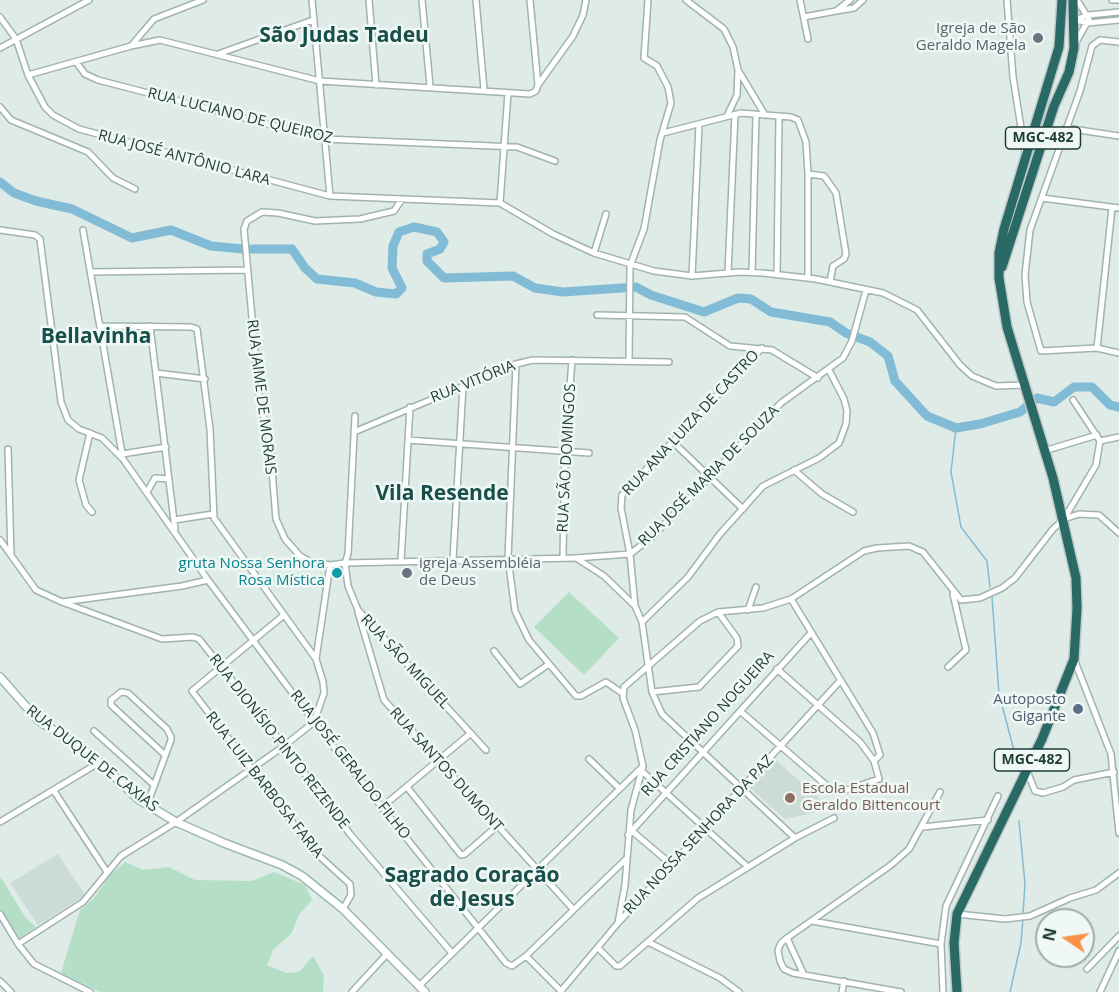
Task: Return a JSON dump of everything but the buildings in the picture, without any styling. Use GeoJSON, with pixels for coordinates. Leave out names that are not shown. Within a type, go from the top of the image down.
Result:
{"type":"FeatureCollection","features":[{"type":"Feature","properties":{"kind":"highway","name":"MGC-482"},"geometry":{"type":"LineString","coordinates":[[957,992],[954,944],[957,914],[1055,710],[1074,659],[1076,578],[1064,519],[1003,310],[999,274],[999,253],[1004,229],[1059,47],[1062,0]]}},
{"type":"Feature","properties":{"kind":"highway","name":"MGC-482"},"geometry":{"type":"LineString","coordinates":[[999,274],[1054,106],[1069,72],[1074,48],[1075,0]]}},
{"type":"Feature","properties":{"kind":"highway"},"geometry":{"type":"LineString","coordinates":[[1062,22],[1075,20]]}},
{"type":"Feature","properties":{"kind":"street"},"geometry":{"type":"LineString","coordinates":[[0,48],[88,0]]}},
{"type":"Feature","properties":{"kind":"street"},"geometry":{"type":"LineString","coordinates":[[184,7],[187,0]]}},
{"type":"Feature","properties":{"kind":"street"},"geometry":{"type":"LineString","coordinates":[[131,46],[148,24],[203,0]]}},
{"type":"Feature","properties":{"kind":"street"},"geometry":{"type":"LineString","coordinates":[[312,0],[330,196]]}},
{"type":"Feature","properties":{"kind":"street"},"geometry":{"type":"LineString","coordinates":[[369,0],[376,85]]}},
{"type":"Feature","properties":{"kind":"street"},"geometry":{"type":"LineString","coordinates":[[422,0],[430,86]]}},
{"type":"Feature","properties":{"kind":"street"},"geometry":{"type":"LineString","coordinates":[[476,0],[484,89]]}},
{"type":"Feature","properties":{"kind":"street"},"geometry":{"type":"LineString","coordinates":[[530,0],[538,87]]}},
{"type":"Feature","properties":{"kind":"street"},"geometry":{"type":"LineString","coordinates":[[28,75],[160,40],[320,81],[484,89],[530,94],[538,87],[573,36],[583,15],[586,0]]}},
{"type":"Feature","properties":{"kind":"street"},"geometry":{"type":"LineString","coordinates":[[629,361],[630,266],[644,229],[662,134],[671,103],[668,87],[657,66],[644,58],[648,0]]}},
{"type":"Feature","properties":{"kind":"street"},"geometry":{"type":"LineString","coordinates":[[686,0],[724,29],[733,47],[738,70],[737,95],[727,116]]}},
{"type":"Feature","properties":{"kind":"street"},"geometry":{"type":"LineString","coordinates":[[800,0],[808,39]]}},
{"type":"Feature","properties":{"kind":"street"},"geometry":{"type":"LineString","coordinates":[[836,11],[850,0],[854,8]]}},
{"type":"Feature","properties":{"kind":"street"},"geometry":{"type":"LineString","coordinates":[[804,17],[854,8],[863,0]]}},
{"type":"Feature","properties":{"kind":"street"},"geometry":{"type":"LineString","coordinates":[[1007,0],[1013,77],[1025,158]]}},
{"type":"Feature","properties":{"kind":"street"},"geometry":{"type":"LineString","coordinates":[[1074,48],[1088,23],[1088,15],[1075,0]]}},
{"type":"Feature","properties":{"kind":"street"},"geometry":{"type":"LineString","coordinates":[[1112,0],[1119,0]]}},
{"type":"Feature","properties":{"kind":"street"},"geometry":{"type":"LineString","coordinates":[[1075,20],[1088,15],[1119,12]]}},
{"type":"Feature","properties":{"kind":"street","name":"RUA JOSÉ ANTÔNIO LARA"},"geometry":{"type":"LineString","coordinates":[[0,17],[16,39],[28,75],[48,111],[79,129],[330,196],[500,203]]}},
{"type":"Feature","properties":{"kind":"street"},"geometry":{"type":"LineString","coordinates":[[217,54],[313,20]]}},
{"type":"Feature","properties":{"kind":"street"},"geometry":{"type":"LineString","coordinates":[[1075,20],[1088,23],[1119,20]]}},
{"type":"Feature","properties":{"kind":"street"},"geometry":{"type":"LineString","coordinates":[[1119,42],[1100,40],[1092,46],[1085,75],[1030,230],[1025,275],[1027,302],[1041,351],[1096,348],[1119,353]]}},
{"type":"Feature","properties":{"kind":"street","name":"RUA LUCIANO DE QUEIROZ"},"geometry":{"type":"LineString","coordinates":[[76,62],[85,74],[98,80],[325,139],[505,146],[525,148],[555,161]]}},
{"type":"Feature","properties":{"kind":"street"},"geometry":{"type":"LineString","coordinates":[[738,70],[765,115]]}},
{"type":"Feature","properties":{"kind":"street"},"geometry":{"type":"LineString","coordinates":[[507,93],[500,203],[553,234],[594,253],[630,266],[692,276],[752,272],[808,278],[883,293],[917,310],[960,365],[972,376],[996,386],[1025,390]]}},
{"type":"Feature","properties":{"kind":"street"},"geometry":{"type":"LineString","coordinates":[[0,107],[10,120],[88,152],[113,178],[135,189]]}},
{"type":"Feature","properties":{"kind":"street"},"geometry":{"type":"LineString","coordinates":[[662,134],[668,130],[699,125],[735,114],[796,118],[801,124],[808,174],[808,278]]}},
{"type":"Feature","properties":{"kind":"street"},"geometry":{"type":"LineString","coordinates":[[728,273],[735,114]]}},
{"type":"Feature","properties":{"kind":"street"},"geometry":{"type":"LineString","coordinates":[[752,272],[756,115]]}},
{"type":"Feature","properties":{"kind":"street"},"geometry":{"type":"LineString","coordinates":[[777,275],[779,116]]}},
{"type":"Feature","properties":{"kind":"street"},"geometry":{"type":"LineString","coordinates":[[692,276],[699,125]]}},
{"type":"Feature","properties":{"kind":"street"},"geometry":{"type":"LineString","coordinates":[[1066,128],[1119,136]]}},
{"type":"Feature","properties":{"kind":"street"},"geometry":{"type":"LineString","coordinates":[[808,174],[827,178],[836,193],[846,257],[833,266],[830,282]]}},
{"type":"Feature","properties":{"kind":"street"},"geometry":{"type":"LineString","coordinates":[[1042,198],[1119,208]]}},
{"type":"Feature","properties":{"kind":"street","name":"RUA JAIME DE MORAIS"},"geometry":{"type":"LineString","coordinates":[[330,565],[309,561],[300,556],[285,538],[276,519],[271,455],[259,395],[244,229],[247,221],[254,215],[271,212],[315,221],[360,219],[394,211],[402,199]]}},
{"type":"Feature","properties":{"kind":"street"},"geometry":{"type":"LineString","coordinates":[[1096,348],[1112,208]]}},
{"type":"Feature","properties":{"kind":"street"},"geometry":{"type":"LineString","coordinates":[[594,253],[606,214]]}},
{"type":"Feature","properties":{"kind":"street","name":"RUA JOSÉ GERALDO FILHO"},"geometry":{"type":"LineString","coordinates":[[0,230],[37,236],[41,244],[61,402],[68,420],[106,441],[123,457],[208,580],[314,722],[509,965],[516,964],[526,956]]}},
{"type":"Feature","properties":{"kind":"street"},"geometry":{"type":"LineString","coordinates":[[83,230],[123,457],[166,447]]}},
{"type":"Feature","properties":{"kind":"street"},"geometry":{"type":"LineString","coordinates":[[90,272],[246,270]]}},
{"type":"Feature","properties":{"kind":"street","name":"RUA JOSÉ MARIA DE SOUZA"},"geometry":{"type":"LineString","coordinates":[[330,565],[453,559],[563,556],[575,558],[630,554],[652,537],[781,403],[843,358],[852,341],[866,290]]}},
{"type":"Feature","properties":{"kind":"street"},"geometry":{"type":"LineString","coordinates":[[597,315],[680,316],[694,321],[730,346],[762,348],[782,354],[818,378]]}},
{"type":"Feature","properties":{"kind":"street"},"geometry":{"type":"LineString","coordinates":[[18,944],[83,902],[121,856],[176,822],[284,746],[314,722],[324,693],[316,659],[221,530],[213,513],[213,474],[205,379],[198,333],[191,327],[101,326]]}},
{"type":"Feature","properties":{"kind":"street"},"geometry":{"type":"LineString","coordinates":[[150,326],[176,533]]}},
{"type":"Feature","properties":{"kind":"street","name":"RUA ANA LUIZA DE CASTRO"},"geometry":{"type":"LineString","coordinates":[[634,606],[630,554],[621,508],[622,495],[762,348]]}},
{"type":"Feature","properties":{"kind":"street","name":"RUA VITÓRIA"},"geometry":{"type":"LineString","coordinates":[[354,432],[516,364],[542,359],[669,362]]}},
{"type":"Feature","properties":{"kind":"street","name":"RUA SÃO DOMINGOS"},"geometry":{"type":"LineString","coordinates":[[563,556],[572,360]]}},
{"type":"Feature","properties":{"kind":"street"},"geometry":{"type":"LineString","coordinates":[[516,364],[514,448],[507,558],[512,600],[521,627],[576,696],[581,696],[606,682],[622,693],[636,730],[643,769],[631,810],[625,885],[618,923]]}},
{"type":"Feature","properties":{"kind":"street"},"geometry":{"type":"LineString","coordinates":[[642,621],[688,577],[763,486],[832,451],[844,433],[847,411],[844,399],[829,370]]}},
{"type":"Feature","properties":{"kind":"street"},"geometry":{"type":"LineString","coordinates":[[156,373],[205,379]]}},
{"type":"Feature","properties":{"kind":"street"},"geometry":{"type":"LineString","coordinates":[[453,559],[463,386]]}},
{"type":"Feature","properties":{"kind":"street"},"geometry":{"type":"LineString","coordinates":[[622,693],[624,687],[650,663],[700,621],[718,612],[748,610],[791,599],[864,551],[892,546],[909,546],[923,552],[953,593],[961,600],[968,601],[1002,588],[1015,578],[1053,529],[1064,519],[1091,476],[1099,454],[1100,441],[1074,400]]}},
{"type":"Feature","properties":{"kind":"street"},"geometry":{"type":"LineString","coordinates":[[401,561],[410,407]]}},
{"type":"Feature","properties":{"kind":"street","name":"RUA SÃO MIGUEL"},"geometry":{"type":"LineString","coordinates":[[355,416],[349,548],[345,563],[348,586],[358,610],[486,750]]}},
{"type":"Feature","properties":{"kind":"street"},"geometry":{"type":"LineString","coordinates":[[90,433],[80,480],[86,505],[92,512]]}},
{"type":"Feature","properties":{"kind":"street"},"geometry":{"type":"LineString","coordinates":[[1044,451],[1097,435]]}},
{"type":"Feature","properties":{"kind":"street"},"geometry":{"type":"LineString","coordinates":[[1100,441],[1119,438]]}},
{"type":"Feature","properties":{"kind":"street"},"geometry":{"type":"LineString","coordinates":[[408,440],[589,453]]}},
{"type":"Feature","properties":{"kind":"street"},"geometry":{"type":"LineString","coordinates":[[672,441],[743,509]]}},
{"type":"Feature","properties":{"kind":"street"},"geometry":{"type":"LineString","coordinates":[[8,449],[11,556]]}},
{"type":"Feature","properties":{"kind":"street"},"geometry":{"type":"LineString","coordinates":[[794,470],[822,494],[853,512]]}},
{"type":"Feature","properties":{"kind":"street"},"geometry":{"type":"LineString","coordinates":[[147,492],[155,478],[169,479]]}},
{"type":"Feature","properties":{"kind":"street"},"geometry":{"type":"LineString","coordinates":[[174,520],[213,513]]}},
{"type":"Feature","properties":{"kind":"street"},"geometry":{"type":"LineString","coordinates":[[1064,519],[1079,514],[1099,515],[1119,533]]}},
{"type":"Feature","properties":{"kind":"street","name":"RUA DIONÍSIO PINTO REZENDE"},"geometry":{"type":"LineString","coordinates":[[0,540],[36,590],[162,639],[193,637],[204,644],[350,834],[452,953]]}},
{"type":"Feature","properties":{"kind":"street"},"geometry":{"type":"LineString","coordinates":[[575,558],[604,576],[634,606],[642,621],[650,663],[652,692],[662,714],[795,838]]}},
{"type":"Feature","properties":{"kind":"street"},"geometry":{"type":"LineString","coordinates":[[316,659],[330,565]]}},
{"type":"Feature","properties":{"kind":"street"},"geometry":{"type":"LineString","coordinates":[[62,602],[182,586],[208,580]]}},
{"type":"Feature","properties":{"kind":"street"},"geometry":{"type":"LineString","coordinates":[[748,610],[756,587]]}},
{"type":"Feature","properties":{"kind":"street"},"geometry":{"type":"LineString","coordinates":[[948,667],[966,650],[953,593]]}},
{"type":"Feature","properties":{"kind":"street"},"geometry":{"type":"LineString","coordinates":[[791,599],[810,634],[873,733],[880,755],[874,761]]}},
{"type":"Feature","properties":{"kind":"street","name":"RUA SANTOS DUMONT"},"geometry":{"type":"LineString","coordinates":[[358,610],[384,700],[437,762],[573,909]]}},
{"type":"Feature","properties":{"kind":"street"},"geometry":{"type":"LineString","coordinates":[[652,692],[699,687],[738,646],[738,638],[718,612]]}},
{"type":"Feature","properties":{"kind":"street"},"geometry":{"type":"LineString","coordinates":[[221,666],[284,615]]}},
{"type":"Feature","properties":{"kind":"street","name":"RUA CRISTIANO NOGUEIRA"},"geometry":{"type":"LineString","coordinates":[[630,833],[810,634]]}},
{"type":"Feature","properties":{"kind":"street"},"geometry":{"type":"LineString","coordinates":[[494,651],[520,684],[549,664]]}},
{"type":"Feature","properties":{"kind":"street"},"geometry":{"type":"LineString","coordinates":[[1074,659],[1104,734],[1114,772],[1119,833]]}},
{"type":"Feature","properties":{"kind":"street","name":"RUA LUIZ BARBOSA FARIA"},"geometry":{"type":"LineString","coordinates":[[221,666],[194,687],[193,693],[253,768],[316,853],[350,884],[351,895],[343,909]]}},
{"type":"Feature","properties":{"kind":"street"},"geometry":{"type":"LineString","coordinates":[[740,711],[833,791],[843,791],[879,779],[874,761],[860,741],[777,669]]}},
{"type":"Feature","properties":{"kind":"street","name":"RUA DUQUE DE CAXIAS"},"geometry":{"type":"LineString","coordinates":[[0,677],[38,720],[100,762],[130,792],[147,805],[176,822],[293,870],[343,909],[422,989]]}},
{"type":"Feature","properties":{"kind":"street","name":"RUA NOSSA SENHORA DA PAZ"},"geometry":{"type":"LineString","coordinates":[[561,992],[618,923],[840,681]]}},
{"type":"Feature","properties":{"kind":"street"},"geometry":{"type":"LineString","coordinates":[[147,805],[171,740],[167,729],[126,692],[121,692],[111,700],[111,705],[165,755]]}},
{"type":"Feature","properties":{"kind":"street"},"geometry":{"type":"LineString","coordinates":[[94,731],[154,785]]}},
{"type":"Feature","properties":{"kind":"street"},"geometry":{"type":"LineString","coordinates":[[381,807],[471,733]]}},
{"type":"Feature","properties":{"kind":"street"},"geometry":{"type":"LineString","coordinates":[[590,759],[619,788]]}},
{"type":"Feature","properties":{"kind":"street"},"geometry":{"type":"LineString","coordinates":[[0,822],[100,762]]}},
{"type":"Feature","properties":{"kind":"street"},"geometry":{"type":"LineString","coordinates":[[422,989],[452,953],[478,927],[619,788],[643,769]]}},
{"type":"Feature","properties":{"kind":"street"},"geometry":{"type":"LineString","coordinates":[[643,769],[748,867]]}},
{"type":"Feature","properties":{"kind":"street"},"geometry":{"type":"LineString","coordinates":[[1027,771],[1035,791],[1043,794],[1063,787],[1074,780],[1114,772]]}},
{"type":"Feature","properties":{"kind":"street"},"geometry":{"type":"LineString","coordinates":[[406,787],[461,855],[496,827]]}},
{"type":"Feature","properties":{"kind":"street"},"geometry":{"type":"LineString","coordinates":[[54,791],[107,872]]}},
{"type":"Feature","properties":{"kind":"street"},"geometry":{"type":"LineString","coordinates":[[901,992],[793,973],[784,969],[780,962],[781,944],[891,865],[909,849],[940,792]]}},
{"type":"Feature","properties":{"kind":"street"},"geometry":{"type":"LineString","coordinates":[[943,992],[941,945],[946,906],[998,796]]}},
{"type":"Feature","properties":{"kind":"street"},"geometry":{"type":"LineString","coordinates":[[598,948],[618,966],[698,898],[795,838],[834,818]]}},
{"type":"Feature","properties":{"kind":"street"},"geometry":{"type":"LineString","coordinates":[[923,827],[988,820]]}},
{"type":"Feature","properties":{"kind":"street"},"geometry":{"type":"LineString","coordinates":[[630,833],[672,865]]}},
{"type":"Feature","properties":{"kind":"street"},"geometry":{"type":"LineString","coordinates":[[561,992],[526,956],[626,859]]}},
{"type":"Feature","properties":{"kind":"street"},"geometry":{"type":"LineString","coordinates":[[957,914],[1016,919],[1030,916],[1070,898],[1096,890],[1119,873]]}},
{"type":"Feature","properties":{"kind":"street"},"geometry":{"type":"LineString","coordinates":[[0,915],[34,964],[90,992]]}},
{"type":"Feature","properties":{"kind":"street"},"geometry":{"type":"LineString","coordinates":[[812,921],[941,945]]}},
{"type":"Feature","properties":{"kind":"street"},"geometry":{"type":"LineString","coordinates":[[1087,969],[1119,936]]}},
{"type":"Feature","properties":{"kind":"street"},"geometry":{"type":"LineString","coordinates":[[787,938],[804,975]]}},
{"type":"Feature","properties":{"kind":"street"},"geometry":{"type":"LineString","coordinates":[[648,942],[720,978],[739,992]]}},
{"type":"Feature","properties":{"kind":"street"},"geometry":{"type":"LineString","coordinates":[[1100,992],[1119,951]]}},
{"type":"Feature","properties":{"kind":"street"},"geometry":{"type":"LineString","coordinates":[[352,992],[387,954]]}},
{"type":"Feature","properties":{"kind":"street"},"geometry":{"type":"LineString","coordinates":[[0,981],[11,992]]}},
{"type":"Feature","properties":{"kind":"street"},"geometry":{"type":"LineString","coordinates":[[842,992],[844,981]]}},
{"type":"Feature","properties":{"kind":"shaded area","name":"Escola Estadual Geraldo Bittencourt"},"geometry":{"type":"Polygon","coordinates":[[[775,759],[831,809],[785,819],[749,787],[775,759]]]}},
{"type":"Feature","properties":{"kind":"shaded area"},"geometry":{"type":"Polygon","coordinates":[[[58,854],[85,895],[38,925],[10,883],[58,854]]]}},
{"type":"Feature","properties":{"kind":"green space"},"geometry":{"type":"Polygon","coordinates":[[[569,592],[619,638],[584,675],[534,627],[569,592]]]}},
{"type":"Feature","properties":{"kind":"green space"},"geometry":{"type":"Polygon","coordinates":[[[125,862],[143,870],[169,867],[195,880],[252,881],[274,872],[305,885],[312,900],[299,915],[291,934],[273,950],[267,965],[286,973],[299,972],[313,956],[324,975],[323,992],[100,992],[61,973],[80,910],[94,898],[110,875],[125,862]]]}},
{"type":"Feature","properties":{"kind":"green space"},"geometry":{"type":"Polygon","coordinates":[[[0,876],[25,917],[36,927],[18,939],[0,909],[0,876]]]}},
{"type":"Feature","properties":{"kind":"waterway"},"geometry":{"type":"LineString","coordinates":[[0,182],[14,193],[36,201],[72,209],[132,238],[171,230],[211,246],[243,249]]}},
{"type":"Feature","properties":{"kind":"waterway"},"geometry":{"type":"LineString","coordinates":[[252,249],[292,249],[305,268],[317,279],[355,283],[376,292],[396,294],[402,288],[392,268],[393,246],[399,232],[414,227],[437,232],[444,242],[440,249],[427,254],[427,261],[444,278],[513,276],[535,288],[563,292],[636,287],[651,295],[704,312],[738,298],[751,299],[771,312],[830,322],[846,333],[870,342],[888,356],[895,381],[927,416],[956,428],[980,424],[1020,412],[1037,398],[1054,402],[1074,387],[1092,387],[1110,405],[1119,407]]}},
{"type":"Feature","properties":{"kind":"waterway"},"geometry":{"type":"LineString","coordinates":[[956,428],[951,472],[961,527],[987,561],[990,587]]}},
{"type":"Feature","properties":{"kind":"waterway"},"geometry":{"type":"LineString","coordinates":[[992,597],[999,694],[1020,773]]}},
{"type":"Feature","properties":{"kind":"waterway"},"geometry":{"type":"LineString","coordinates":[[1019,821],[1025,884],[1023,914]]}},
{"type":"Feature","properties":{"kind":"waterway"},"geometry":{"type":"LineString","coordinates":[[1010,992],[1021,943],[1023,919]]}},
{"type":"Feature","properties":{"kind":"place","name":"Igreja de São Geraldo Magela"},"geometry":{"type":"Point","coordinates":[1038,38]}},
{"type":"Feature","properties":{"kind":"place","name":"gruta Nossa Senhora Rosa Mística"},"geometry":{"type":"Point","coordinates":[337,573]}},
{"type":"Feature","properties":{"kind":"place","name":"igreja Assembléia de Deus"},"geometry":{"type":"Point","coordinates":[407,573]}},
{"type":"Feature","properties":{"kind":"place","name":"Autoposto Gigante"},"geometry":{"type":"Point","coordinates":[1078,709]}},
{"type":"Feature","properties":{"kind":"place","name":"Escola Estadual Geraldo Bittencourt"},"geometry":{"type":"Point","coordinates":[790,798]}},
{"type":"Feature","properties":{"kind":"district","name":"São Judas Tadeu"},"geometry":{"type":"Point","coordinates":[344,36]}},
{"type":"Feature","properties":{"kind":"district","name":"Bellavinha"},"geometry":{"type":"Point","coordinates":[96,337]}},
{"type":"Feature","properties":{"kind":"district","name":"Vila Resende"},"geometry":{"type":"Point","coordinates":[442,494]}},
{"type":"Feature","properties":{"kind":"district","name":"Sagrado Coração de Jesus"},"geometry":{"type":"Point","coordinates":[472,888]}}]}
